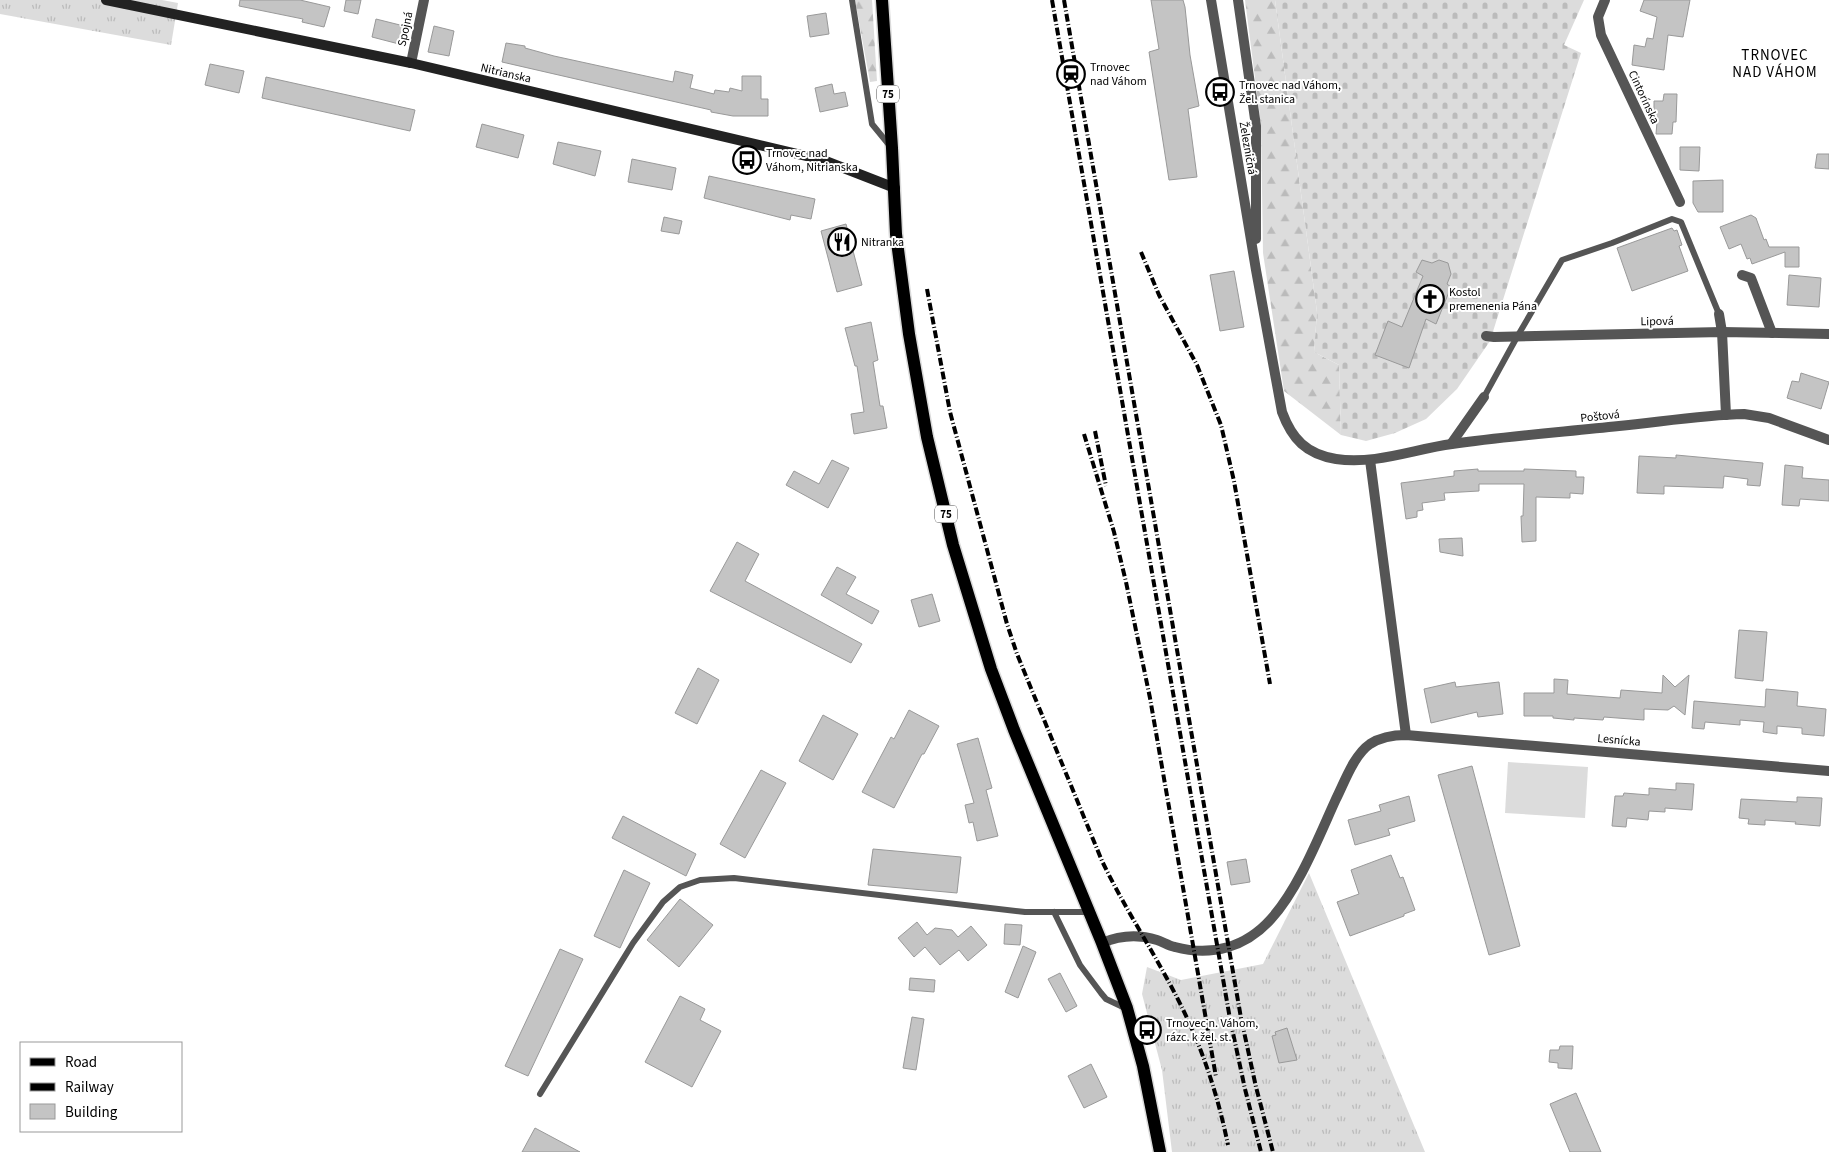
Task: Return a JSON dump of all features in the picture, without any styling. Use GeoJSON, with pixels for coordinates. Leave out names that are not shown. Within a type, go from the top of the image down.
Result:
{"type":"FeatureCollection","features":[{"type":"Feature","properties":{"kind":"main road","name":"Nitrianska"},"geometry":{"type":"LineString","coordinates":[[106,0],[411,63],[823,160],[895,188]]}},
{"type":"Feature","properties":{"kind":"main road","name":"75"},"geometry":{"type":"LineString","coordinates":[[882,0],[895,188],[896,234],[916,383],[953,545],[991,669],[1127,1008],[1143,1066],[1160,1152]]}},
{"type":"Feature","properties":{"kind":"street","name":"Spojná"},"geometry":{"type":"LineString","coordinates":[[411,63],[424,0]]}},
{"type":"Feature","properties":{"kind":"street","name":"Železničná"},"geometry":{"type":"LineString","coordinates":[[1211,0],[1256,270],[1280,399],[1288,427],[1296,440],[1321,455],[1337,459],[1370,460]]}},
{"type":"Feature","properties":{"kind":"street","name":"Železničná"},"geometry":{"type":"LineString","coordinates":[[1238,0],[1256,126],[1256,270]]}},
{"type":"Feature","properties":{"kind":"street","name":"Cintorínska"},"geometry":{"type":"LineString","coordinates":[[1605,0],[1598,18],[1601,35],[1680,202]]}},
{"type":"Feature","properties":{"kind":"street"},"geometry":{"type":"LineString","coordinates":[[1742,275],[1751,278],[1772,332]]}},
{"type":"Feature","properties":{"kind":"street"},"geometry":{"type":"LineString","coordinates":[[1719,314],[1722,332],[1726,415]]}},
{"type":"Feature","properties":{"kind":"street","name":"Lipová"},"geometry":{"type":"LineString","coordinates":[[1486,336],[1517,337],[1722,332],[1829,334]]}},
{"type":"Feature","properties":{"kind":"street"},"geometry":{"type":"LineString","coordinates":[[1451,444],[1484,397]]}},
{"type":"Feature","properties":{"kind":"street","name":"Poštová"},"geometry":{"type":"LineString","coordinates":[[1370,460],[1451,444],[1744,414],[1759,415],[1829,440]]}},
{"type":"Feature","properties":{"kind":"street"},"geometry":{"type":"LineString","coordinates":[[1370,460],[1406,735]]}},
{"type":"Feature","properties":{"kind":"street","name":"Lesnícka"},"geometry":{"type":"LineString","coordinates":[[1102,943],[1118,936],[1131,936],[1157,940],[1174,947],[1207,951],[1229,947],[1248,939],[1260,930],[1284,902],[1313,849],[1357,759],[1369,744],[1391,735],[1829,771]]}},
{"type":"Feature","properties":{"kind":"lane"},"geometry":{"type":"LineString","coordinates":[[852,0],[872,124],[892,148]]}},
{"type":"Feature","properties":{"kind":"lane"},"geometry":{"type":"LineString","coordinates":[[1484,397],[1562,260],[1612,243],[1672,218],[1681,222],[1719,314]]}},
{"type":"Feature","properties":{"kind":"lane"},"geometry":{"type":"LineString","coordinates":[[540,1094],[633,943],[663,902],[680,887],[700,880],[734,878],[1026,912],[1088,912]]}},
{"type":"Feature","properties":{"kind":"lane"},"geometry":{"type":"LineString","coordinates":[[1054,912],[1080,965],[1106,999],[1127,1008]]}},
{"type":"Feature","properties":{"kind":"green space"},"geometry":{"type":"Polygon","coordinates":[[[0,0],[162,0],[178,3],[171,45],[0,14],[0,0]]]}},
{"type":"Feature","properties":{"kind":"green space"},"geometry":{"type":"Polygon","coordinates":[[[855,0],[872,0],[877,81],[870,82],[855,0]]]}},
{"type":"Feature","properties":{"kind":"green space"},"geometry":{"type":"Polygon","coordinates":[[[1245,0],[1275,0],[1317,312],[1314,352],[1339,365],[1341,435],[1284,391],[1263,253],[1261,125],[1245,0]]]}},
{"type":"Feature","properties":{"kind":"green space"},"geometry":{"type":"Polygon","coordinates":[[[1275,0],[1584,0],[1564,45],[1581,53],[1490,341],[1457,389],[1426,419],[1395,433],[1366,441],[1341,435],[1339,365],[1314,352],[1317,312],[1275,0]]]}},
{"type":"Feature","properties":{"kind":"green space"},"geometry":{"type":"Polygon","coordinates":[[[1508,762],[1588,767],[1585,818],[1505,813],[1508,762]]]}},
{"type":"Feature","properties":{"kind":"green space"},"geometry":{"type":"Polygon","coordinates":[[[1309,873],[1425,1152],[1172,1152],[1162,1070],[1142,994],[1147,967],[1181,980],[1263,964],[1309,873]]]}},
{"type":"Feature","properties":{"kind":"building"},"geometry":{"type":"Polygon","coordinates":[[[240,0],[300,0],[330,7],[324,27],[302,22],[303,19],[239,6],[240,0]]]}},
{"type":"Feature","properties":{"kind":"building"},"geometry":{"type":"Polygon","coordinates":[[[346,0],[361,0],[358,14],[344,11],[346,0]]]}},
{"type":"Feature","properties":{"kind":"building"},"geometry":{"type":"Polygon","coordinates":[[[1151,0],[1183,0],[1185,7],[1190,55],[1199,106],[1188,109],[1197,177],[1169,180],[1149,52],[1159,49],[1151,0]]]}},
{"type":"Feature","properties":{"kind":"building"},"geometry":{"type":"Polygon","coordinates":[[[1644,0],[1690,0],[1683,37],[1668,35],[1664,70],[1632,65],[1634,45],[1645,47],[1647,38],[1653,39],[1657,17],[1640,11],[1644,0]]]}},
{"type":"Feature","properties":{"kind":"building"},"geometry":{"type":"Polygon","coordinates":[[[826,13],[829,34],[810,37],[807,16],[826,13]]]}},
{"type":"Feature","properties":{"kind":"building"},"geometry":{"type":"Polygon","coordinates":[[[376,19],[404,26],[399,44],[372,37],[376,19]]]}},
{"type":"Feature","properties":{"kind":"building"},"geometry":{"type":"Polygon","coordinates":[[[434,26],[454,31],[449,56],[428,52],[434,26]]]}},
{"type":"Feature","properties":{"kind":"building"},"geometry":{"type":"Polygon","coordinates":[[[506,43],[525,46],[525,48],[554,56],[673,82],[675,71],[693,75],[690,88],[714,94],[715,90],[729,92],[730,88],[742,91],[742,76],[761,76],[761,99],[768,99],[768,116],[733,116],[711,112],[711,110],[502,62],[506,43]]]}},
{"type":"Feature","properties":{"kind":"building"},"geometry":{"type":"Polygon","coordinates":[[[210,64],[244,71],[239,93],[205,85],[210,64]]]}},
{"type":"Feature","properties":{"kind":"building"},"geometry":{"type":"Polygon","coordinates":[[[266,77],[415,110],[410,131],[262,98],[266,77]]]}},
{"type":"Feature","properties":{"kind":"building"},"geometry":{"type":"Polygon","coordinates":[[[832,84],[834,94],[845,92],[848,106],[820,112],[815,88],[832,84]]]}},
{"type":"Feature","properties":{"kind":"building"},"geometry":{"type":"Polygon","coordinates":[[[1664,94],[1677,94],[1676,122],[1673,122],[1672,134],[1656,134],[1657,122],[1654,122],[1654,101],[1663,101],[1664,94]]]}},
{"type":"Feature","properties":{"kind":"building"},"geometry":{"type":"Polygon","coordinates":[[[482,124],[524,135],[518,158],[476,147],[482,124]]]}},
{"type":"Feature","properties":{"kind":"building"},"geometry":{"type":"Polygon","coordinates":[[[558,142],[601,151],[595,176],[553,164],[558,142]]]}},
{"type":"Feature","properties":{"kind":"building"},"geometry":{"type":"Polygon","coordinates":[[[1680,147],[1700,147],[1699,171],[1680,170],[1680,147]]]}},
{"type":"Feature","properties":{"kind":"building"},"geometry":{"type":"Polygon","coordinates":[[[1817,154],[1829,154],[1829,169],[1815,168],[1817,154]]]}},
{"type":"Feature","properties":{"kind":"building"},"geometry":{"type":"Polygon","coordinates":[[[632,159],[676,168],[672,190],[628,182],[632,159]]]}},
{"type":"Feature","properties":{"kind":"building"},"geometry":{"type":"Polygon","coordinates":[[[709,176],[815,199],[811,219],[791,215],[790,220],[704,198],[709,176]]]}},
{"type":"Feature","properties":{"kind":"building"},"geometry":{"type":"Polygon","coordinates":[[[1723,180],[1723,212],[1698,212],[1693,203],[1693,181],[1723,180]]]}},
{"type":"Feature","properties":{"kind":"building"},"geometry":{"type":"Polygon","coordinates":[[[1751,215],[1756,218],[1764,240],[1766,239],[1769,247],[1799,247],[1799,267],[1785,267],[1785,252],[1752,264],[1750,258],[1747,259],[1741,244],[1729,249],[1720,227],[1751,215]]]}},
{"type":"Feature","properties":{"kind":"building"},"geometry":{"type":"Polygon","coordinates":[[[664,217],[682,221],[679,234],[661,231],[664,217]]]}},
{"type":"Feature","properties":{"kind":"building"},"geometry":{"type":"Polygon","coordinates":[[[846,224],[862,285],[837,292],[821,231],[846,224]]]}},
{"type":"Feature","properties":{"kind":"building"},"geometry":{"type":"Polygon","coordinates":[[[1672,228],[1674,231],[1677,230],[1682,245],[1679,246],[1688,271],[1632,291],[1617,248],[1672,228]]]}},
{"type":"Feature","properties":{"kind":"building"},"geometry":{"type":"Polygon","coordinates":[[[1422,260],[1432,263],[1439,260],[1448,263],[1451,274],[1447,284],[1451,287],[1436,324],[1426,319],[1409,368],[1375,355],[1388,321],[1402,327],[1423,276],[1416,272],[1422,260]]]}},
{"type":"Feature","properties":{"kind":"building"},"geometry":{"type":"Polygon","coordinates":[[[1234,271],[1244,327],[1220,331],[1210,275],[1234,271]]]}},
{"type":"Feature","properties":{"kind":"building"},"geometry":{"type":"Polygon","coordinates":[[[1789,275],[1821,278],[1819,307],[1787,305],[1789,275]]]}},
{"type":"Feature","properties":{"kind":"building"},"geometry":{"type":"Polygon","coordinates":[[[871,322],[878,360],[873,362],[880,406],[883,406],[887,428],[854,434],[851,414],[864,412],[857,366],[855,366],[845,328],[871,322]]]}},
{"type":"Feature","properties":{"kind":"building"},"geometry":{"type":"Polygon","coordinates":[[[1801,373],[1829,382],[1821,409],[1787,398],[1792,381],[1799,382],[1801,373]]]}},
{"type":"Feature","properties":{"kind":"building"},"geometry":{"type":"Polygon","coordinates":[[[1676,455],[1763,463],[1760,486],[1747,485],[1748,479],[1724,476],[1723,488],[1664,486],[1664,494],[1637,493],[1639,456],[1676,458],[1676,455]]]}},
{"type":"Feature","properties":{"kind":"building"},"geometry":{"type":"Polygon","coordinates":[[[832,460],[849,468],[828,508],[786,485],[794,471],[819,484],[832,460]]]}},
{"type":"Feature","properties":{"kind":"building"},"geometry":{"type":"Polygon","coordinates":[[[1785,465],[1803,467],[1802,478],[1829,480],[1829,501],[1800,499],[1799,506],[1782,505],[1785,465]]]}},
{"type":"Feature","properties":{"kind":"building"},"geometry":{"type":"Polygon","coordinates":[[[1478,469],[1478,471],[1524,471],[1524,469],[1576,471],[1576,477],[1584,477],[1583,494],[1570,493],[1570,498],[1536,497],[1536,541],[1522,542],[1521,516],[1523,516],[1524,484],[1479,484],[1479,491],[1444,493],[1445,500],[1422,503],[1423,510],[1417,511],[1417,517],[1406,519],[1401,483],[1454,476],[1454,471],[1478,469]]]}},
{"type":"Feature","properties":{"kind":"building"},"geometry":{"type":"Polygon","coordinates":[[[1462,538],[1463,556],[1440,552],[1439,539],[1462,538]]]}},
{"type":"Feature","properties":{"kind":"building"},"geometry":{"type":"Polygon","coordinates":[[[737,542],[759,554],[745,581],[862,644],[851,663],[710,591],[737,542]]]}},
{"type":"Feature","properties":{"kind":"building"},"geometry":{"type":"Polygon","coordinates":[[[837,567],[856,577],[846,594],[879,611],[872,624],[821,595],[837,567]]]}},
{"type":"Feature","properties":{"kind":"building"},"geometry":{"type":"Polygon","coordinates":[[[932,594],[940,621],[919,627],[911,600],[932,594]]]}},
{"type":"Feature","properties":{"kind":"building"},"geometry":{"type":"Polygon","coordinates":[[[1739,630],[1767,632],[1763,681],[1735,678],[1739,630]]]}},
{"type":"Feature","properties":{"kind":"building"},"geometry":{"type":"Polygon","coordinates":[[[698,668],[719,680],[697,724],[675,713],[698,668]]]}},
{"type":"Feature","properties":{"kind":"building"},"geometry":{"type":"Polygon","coordinates":[[[1663,675],[1675,687],[1689,675],[1685,715],[1674,706],[1668,710],[1644,709],[1644,720],[1604,717],[1603,720],[1574,718],[1574,720],[1553,718],[1553,716],[1524,716],[1524,693],[1554,693],[1554,679],[1568,680],[1567,694],[1620,698],[1621,690],[1662,693],[1663,675]]]}},
{"type":"Feature","properties":{"kind":"building"},"geometry":{"type":"Polygon","coordinates":[[[1455,682],[1456,687],[1499,682],[1503,714],[1478,717],[1477,712],[1431,723],[1424,689],[1455,682]]]}},
{"type":"Feature","properties":{"kind":"building"},"geometry":{"type":"Polygon","coordinates":[[[1766,689],[1798,692],[1797,706],[1826,709],[1824,736],[1802,734],[1802,728],[1777,726],[1777,734],[1763,732],[1764,722],[1740,720],[1740,725],[1705,722],[1704,729],[1692,728],[1694,701],[1765,707],[1766,689]]]}},
{"type":"Feature","properties":{"kind":"building"},"geometry":{"type":"Polygon","coordinates":[[[909,710],[939,726],[894,808],[862,792],[891,737],[894,739],[909,710]]]}},
{"type":"Feature","properties":{"kind":"building"},"geometry":{"type":"Polygon","coordinates":[[[823,715],[858,734],[833,780],[799,761],[823,715]]]}},
{"type":"Feature","properties":{"kind":"building"},"geometry":{"type":"Polygon","coordinates":[[[978,738],[992,788],[986,790],[998,836],[977,841],[973,822],[969,823],[965,805],[974,803],[957,744],[978,738]]]}},
{"type":"Feature","properties":{"kind":"building"},"geometry":{"type":"Polygon","coordinates":[[[1472,766],[1520,946],[1489,955],[1438,775],[1472,766]]]}},
{"type":"Feature","properties":{"kind":"building"},"geometry":{"type":"Polygon","coordinates":[[[761,770],[786,783],[745,858],[720,844],[761,770]]]}},
{"type":"Feature","properties":{"kind":"building"},"geometry":{"type":"Polygon","coordinates":[[[1676,783],[1694,784],[1692,810],[1665,808],[1665,812],[1649,811],[1648,820],[1627,818],[1626,827],[1612,826],[1615,796],[1623,796],[1624,793],[1649,795],[1649,788],[1676,790],[1676,783]]]}},
{"type":"Feature","properties":{"kind":"building"},"geometry":{"type":"Polygon","coordinates":[[[1409,796],[1415,821],[1388,829],[1390,835],[1355,845],[1348,820],[1381,811],[1379,805],[1409,796]]]}},
{"type":"Feature","properties":{"kind":"building"},"geometry":{"type":"Polygon","coordinates":[[[1797,797],[1822,798],[1820,826],[1765,820],[1765,825],[1748,824],[1749,819],[1739,818],[1741,799],[1797,802],[1797,797]]]}},
{"type":"Feature","properties":{"kind":"building"},"geometry":{"type":"Polygon","coordinates":[[[623,816],[696,854],[686,876],[612,838],[623,816]]]}},
{"type":"Feature","properties":{"kind":"building"},"geometry":{"type":"Polygon","coordinates":[[[873,849],[961,857],[957,893],[868,885],[873,849]]]}},
{"type":"Feature","properties":{"kind":"building"},"geometry":{"type":"Polygon","coordinates":[[[1391,855],[1400,878],[1403,877],[1415,910],[1350,936],[1337,902],[1359,894],[1351,870],[1391,855]]]}},
{"type":"Feature","properties":{"kind":"building"},"geometry":{"type":"Polygon","coordinates":[[[1246,859],[1250,882],[1231,885],[1227,862],[1246,859]]]}},
{"type":"Feature","properties":{"kind":"building"},"geometry":{"type":"Polygon","coordinates":[[[624,870],[650,883],[620,948],[594,936],[624,870]]]}},
{"type":"Feature","properties":{"kind":"building"},"geometry":{"type":"Polygon","coordinates":[[[680,899],[713,925],[679,967],[647,940],[680,899]]]}},
{"type":"Feature","properties":{"kind":"building"},"geometry":{"type":"Polygon","coordinates":[[[917,922],[927,935],[935,928],[952,930],[958,937],[971,926],[987,945],[968,961],[959,950],[940,965],[925,947],[914,957],[898,938],[917,922]]]}},
{"type":"Feature","properties":{"kind":"building"},"geometry":{"type":"Polygon","coordinates":[[[1005,924],[1022,925],[1020,945],[1004,944],[1005,924]]]}},
{"type":"Feature","properties":{"kind":"building"},"geometry":{"type":"Polygon","coordinates":[[[1023,946],[1036,952],[1018,998],[1005,992],[1023,946]]]}},
{"type":"Feature","properties":{"kind":"building"},"geometry":{"type":"Polygon","coordinates":[[[560,949],[583,959],[528,1076],[505,1066],[560,949]]]}},
{"type":"Feature","properties":{"kind":"building"},"geometry":{"type":"Polygon","coordinates":[[[1060,973],[1077,1006],[1066,1012],[1048,979],[1060,973]]]}},
{"type":"Feature","properties":{"kind":"building"},"geometry":{"type":"Polygon","coordinates":[[[910,978],[935,980],[934,992],[909,990],[910,978]]]}},
{"type":"Feature","properties":{"kind":"building"},"geometry":{"type":"Polygon","coordinates":[[[680,996],[705,1009],[700,1020],[721,1031],[692,1087],[645,1062],[680,996]]]}},
{"type":"Feature","properties":{"kind":"building"},"geometry":{"type":"Polygon","coordinates":[[[912,1017],[924,1019],[916,1070],[903,1068],[912,1017]]]}},
{"type":"Feature","properties":{"kind":"building"},"geometry":{"type":"Polygon","coordinates":[[[1287,1028],[1297,1060],[1279,1063],[1272,1036],[1276,1035],[1275,1032],[1287,1028]]]}},
{"type":"Feature","properties":{"kind":"building"},"geometry":{"type":"Polygon","coordinates":[[[1560,1046],[1573,1046],[1572,1069],[1558,1068],[1558,1063],[1549,1062],[1550,1050],[1559,1050],[1560,1046]]]}},
{"type":"Feature","properties":{"kind":"building"},"geometry":{"type":"Polygon","coordinates":[[[1091,1064],[1107,1097],[1084,1108],[1068,1076],[1091,1064]]]}},
{"type":"Feature","properties":{"kind":"building"},"geometry":{"type":"Polygon","coordinates":[[[1576,1093],[1601,1152],[1570,1152],[1550,1104],[1576,1093]]]}},
{"type":"Feature","properties":{"kind":"building"},"geometry":{"type":"Polygon","coordinates":[[[535,1128],[580,1152],[522,1152],[535,1128]]]}},
{"type":"Feature","properties":{"kind":"railway"},"geometry":{"type":"LineString","coordinates":[[1052,0],[1230,1019],[1261,1152]]}},
{"type":"Feature","properties":{"kind":"railway"},"geometry":{"type":"LineString","coordinates":[[1064,0],[1241,1018],[1273,1152]]}},
{"type":"Feature","properties":{"kind":"railway"},"geometry":{"type":"LineString","coordinates":[[1141,252],[1159,295],[1197,365],[1221,425],[1234,481],[1270,684]]}},
{"type":"Feature","properties":{"kind":"railway"},"geometry":{"type":"LineString","coordinates":[[927,289],[950,412],[1007,624],[1017,654],[1102,861],[1167,978],[1194,1033],[1211,1080],[1228,1145]]}},
{"type":"Feature","properties":{"kind":"railway"},"geometry":{"type":"LineString","coordinates":[[1095,431],[1106,486]]}},
{"type":"Feature","properties":{"kind":"railway"},"geometry":{"type":"LineString","coordinates":[[1084,434],[1114,532],[1150,698],[1216,1077]]}},
{"type":"Feature","properties":{"kind":"place","name":"Trnovec nad Váhom"},"geometry":{"type":"Point","coordinates":[1071,74]}},
{"type":"Feature","properties":{"kind":"place","name":"Trnovec nad Váhom, Žel. stanica"},"geometry":{"type":"Point","coordinates":[1220,92]}},
{"type":"Feature","properties":{"kind":"place","name":"Trnovec nad Váhom, Nitrianska"},"geometry":{"type":"Point","coordinates":[747,160]}},
{"type":"Feature","properties":{"kind":"place","name":"Nitranka"},"geometry":{"type":"Point","coordinates":[842,242]}},
{"type":"Feature","properties":{"kind":"place","name":"Kostol premenenia Pána"},"geometry":{"type":"Point","coordinates":[1430,299]}},
{"type":"Feature","properties":{"kind":"place","name":"Trnovec n. Váhom, rázc. k žel. st."},"geometry":{"type":"Point","coordinates":[1147,1030]}},
{"type":"Feature","properties":{"kind":"district","name":"TRNOVEC NAD VÁHOM"},"geometry":{"type":"Point","coordinates":[1775,64]}}]}
